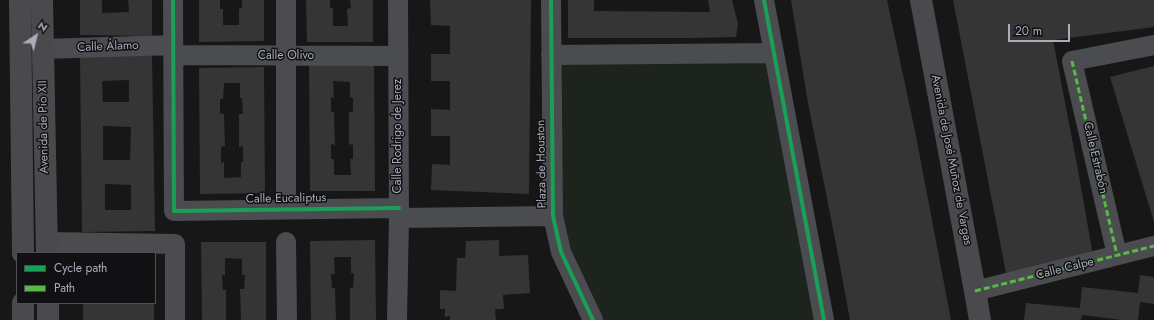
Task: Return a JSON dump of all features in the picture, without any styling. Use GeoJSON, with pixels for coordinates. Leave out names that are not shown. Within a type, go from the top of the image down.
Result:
{"type":"FeatureCollection","features":[{"type":"Feature","properties":{"kind":"main road","name":"Avenida de Pío XII"},"geometry":{"type":"LineString","coordinates":[[20,0],[23,252]]}},
{"type":"Feature","properties":{"kind":"main road","name":"Avenida de Pío XII"},"geometry":{"type":"LineString","coordinates":[[42,0],[47,248]]}},
{"type":"Feature","properties":{"kind":"main road","name":"Avenida de José Muñoz de Vargas"},"geometry":{"type":"LineString","coordinates":[[921,0],[980,320]]}},
{"type":"Feature","properties":{"kind":"main road"},"geometry":{"type":"LineString","coordinates":[[23,304],[23,320]]}},
{"type":"Feature","properties":{"kind":"main road"},"geometry":{"type":"LineString","coordinates":[[48,304],[48,320]]}},
{"type":"Feature","properties":{"kind":"street"},"geometry":{"type":"LineString","coordinates":[[173,50],[174,0]]}},
{"type":"Feature","properties":{"kind":"street"},"geometry":{"type":"LineString","coordinates":[[286,0],[286,208]]}},
{"type":"Feature","properties":{"kind":"street","name":"Calle Rodrigo de Jerez"},"geometry":{"type":"LineString","coordinates":[[397,320],[399,213],[398,0]]}},
{"type":"Feature","properties":{"kind":"street","name":"Plaza de Houston"},"geometry":{"type":"LineString","coordinates":[[550,0],[553,216],[562,252],[593,320]]}},
{"type":"Feature","properties":{"kind":"street"},"geometry":{"type":"LineString","coordinates":[[764,0],[824,320]]}},
{"type":"Feature","properties":{"kind":"street","name":"Calle Estrabón"},"geometry":{"type":"LineString","coordinates":[[1117,255],[1072,61],[1154,45]]}},
{"type":"Feature","properties":{"kind":"street","name":"Calle Álamo"},"geometry":{"type":"LineString","coordinates":[[42,49],[173,50]]}},
{"type":"Feature","properties":{"kind":"street","name":"Calle Olivo"},"geometry":{"type":"LineString","coordinates":[[173,50],[286,56],[398,56]]}},
{"type":"Feature","properties":{"kind":"street","name":"Calle Eucaliptus"},"geometry":{"type":"LineString","coordinates":[[173,50],[174,211],[286,208],[399,213],[553,216]]}},
{"type":"Feature","properties":{"kind":"street"},"geometry":{"type":"LineString","coordinates":[[551,55],[774,53]]}},
{"type":"Feature","properties":{"kind":"street"},"geometry":{"type":"LineString","coordinates":[[286,242],[287,320]]}},
{"type":"Feature","properties":{"kind":"street"},"geometry":{"type":"LineString","coordinates":[[47,248],[175,244],[175,320]]}},
{"type":"Feature","properties":{"kind":"street","name":"Calle Calpe"},"geometry":{"type":"LineString","coordinates":[[975,290],[1154,246]]}},
{"type":"Feature","properties":{"kind":"shaded area"},"geometry":{"type":"Polygon","coordinates":[[[774,53],[824,320],[593,320],[561,252],[551,55],[774,53]]]}},
{"type":"Feature","properties":{"kind":"building"},"geometry":{"type":"Polygon","coordinates":[[[80,0],[102,0],[102,13],[129,12],[128,0],[152,0],[152,36],[80,35],[80,0]]]}},
{"type":"Feature","properties":{"kind":"building"},"geometry":{"type":"Polygon","coordinates":[[[199,0],[220,0],[220,9],[223,9],[223,25],[239,25],[239,9],[242,8],[242,0],[264,0],[264,41],[199,42],[199,0]]]}},
{"type":"Feature","properties":{"kind":"building"},"geometry":{"type":"Polygon","coordinates":[[[306,0],[330,0],[330,8],[333,8],[333,26],[348,26],[347,9],[351,8],[350,0],[373,0],[373,42],[307,42],[306,0]]]}},
{"type":"Feature","properties":{"kind":"building"},"geometry":{"type":"Polygon","coordinates":[[[430,0],[531,0],[529,194],[431,190],[432,164],[450,165],[450,136],[431,136],[431,109],[450,110],[450,81],[431,81],[431,54],[450,54],[450,26],[431,25],[430,0]]]}},
{"type":"Feature","properties":{"kind":"building"},"geometry":{"type":"Polygon","coordinates":[[[568,0],[594,0],[594,11],[710,12],[708,0],[732,0],[738,24],[736,37],[568,38],[568,0]]]}},
{"type":"Feature","properties":{"kind":"building"},"geometry":{"type":"Polygon","coordinates":[[[791,0],[887,0],[915,131],[951,320],[850,320],[808,103],[791,0]]]}},
{"type":"Feature","properties":{"kind":"building"},"geometry":{"type":"Polygon","coordinates":[[[953,0],[1154,0],[1154,27],[1053,40],[1093,256],[1006,273],[953,0]]]}},
{"type":"Feature","properties":{"kind":"building"},"geometry":{"type":"Polygon","coordinates":[[[152,54],[155,231],[82,232],[80,55],[152,54]],[[129,80],[102,81],[103,102],[129,102],[129,80]],[[103,126],[103,160],[130,160],[131,127],[103,126]],[[105,184],[105,210],[131,210],[131,185],[105,184]]]}},
{"type":"Feature","properties":{"kind":"building"},"geometry":{"type":"Polygon","coordinates":[[[374,64],[375,191],[310,191],[309,65],[374,64]],[[333,81],[334,98],[331,97],[331,112],[334,112],[335,145],[331,144],[331,159],[334,159],[334,175],[351,175],[350,159],[353,159],[353,145],[349,144],[349,112],[353,112],[353,98],[350,97],[350,82],[333,81]]]}},
{"type":"Feature","properties":{"kind":"building"},"geometry":{"type":"Polygon","coordinates":[[[1154,66],[1154,222],[1110,77],[1154,66]]]}},
{"type":"Feature","properties":{"kind":"building"},"geometry":{"type":"Polygon","coordinates":[[[264,67],[265,193],[200,194],[199,68],[264,67]],[[224,83],[223,99],[220,99],[220,113],[224,114],[225,146],[221,147],[221,163],[224,162],[224,178],[241,177],[243,146],[239,147],[239,114],[243,114],[242,98],[240,98],[240,83],[224,83]]]}},
{"type":"Feature","properties":{"kind":"building"},"geometry":{"type":"Polygon","coordinates":[[[375,240],[376,320],[350,320],[350,288],[353,288],[354,274],[351,273],[351,257],[334,257],[335,274],[331,274],[332,288],[335,288],[336,320],[311,320],[310,241],[375,240]]]}},
{"type":"Feature","properties":{"kind":"building"},"geometry":{"type":"Polygon","coordinates":[[[499,240],[499,256],[528,255],[530,293],[503,295],[504,309],[495,309],[496,320],[450,320],[450,316],[445,317],[445,309],[440,309],[440,290],[456,291],[457,258],[465,258],[466,241],[499,240]]]}},
{"type":"Feature","properties":{"kind":"building"},"geometry":{"type":"Polygon","coordinates":[[[201,242],[266,242],[266,320],[241,320],[240,289],[244,289],[245,275],[242,275],[242,259],[225,258],[225,275],[222,275],[223,290],[226,290],[226,320],[202,320],[201,242]]]}},
{"type":"Feature","properties":{"kind":"building"},"geometry":{"type":"Polygon","coordinates":[[[1140,275],[1154,277],[1154,304],[1140,302],[1138,320],[1122,320],[1082,315],[1081,320],[1024,320],[1026,303],[1080,308],[1082,287],[1138,293],[1140,275]]]}},
{"type":"Feature","properties":{"kind":"building"},"geometry":{"type":"Polygon","coordinates":[[[83,304],[154,304],[154,320],[83,320],[83,304]]]}},
{"type":"Feature","properties":{"kind":"marked path"},"geometry":{"type":"LineString","coordinates":[[1072,61],[1117,255]]}},
{"type":"Feature","properties":{"kind":"marked path"},"geometry":{"type":"LineString","coordinates":[[975,291],[1154,246]]}},
{"type":"Feature","properties":{"kind":"cycle path"},"geometry":{"type":"LineString","coordinates":[[173,0],[174,211],[399,208]]}},
{"type":"Feature","properties":{"kind":"cycle path"},"geometry":{"type":"LineString","coordinates":[[551,0],[553,216],[561,252],[593,320]]}},
{"type":"Feature","properties":{"kind":"cycle path"},"geometry":{"type":"LineString","coordinates":[[764,0],[824,320]]}}]}
